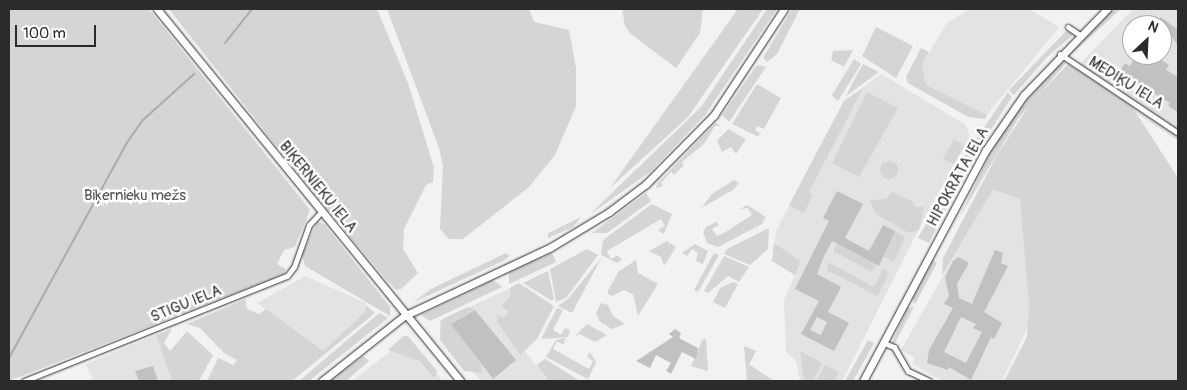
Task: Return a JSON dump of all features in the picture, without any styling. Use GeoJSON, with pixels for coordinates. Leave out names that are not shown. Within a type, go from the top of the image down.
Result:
{"type":"FeatureCollection","features":[{"type":"Feature","properties":{"kind":"street","name":"BIĶERNIEKU IELA"},"geometry":{"type":"LineString","coordinates":[[157,9],[404,316],[460,381]]}},
{"type":"Feature","properties":{"kind":"street"},"geometry":{"type":"LineString","coordinates":[[322,381],[404,316],[568,237],[646,184],[714,115],[784,9]]}},
{"type":"Feature","properties":{"kind":"street","name":"HIPOKRĀTA IELA"},"geometry":{"type":"LineString","coordinates":[[863,381],[986,150],[1024,95],[1060,54],[1107,9]]}},
{"type":"Feature","properties":{"kind":"street"},"geometry":{"type":"LineString","coordinates":[[1068,27],[1080,35]]}},
{"type":"Feature","properties":{"kind":"street","name":"MEDIĶU IELA"},"geometry":{"type":"LineString","coordinates":[[1060,54],[1178,133]]}},
{"type":"Feature","properties":{"kind":"street","name":"STIGU IELA"},"geometry":{"type":"LineString","coordinates":[[24,381],[287,276],[294,267],[309,226],[321,212]]}},
{"type":"Feature","properties":{"kind":"street"},"geometry":{"type":"LineString","coordinates":[[884,343],[894,348],[908,371],[929,381]]}},
{"type":"Feature","properties":{"kind":"shaded area"},"geometry":{"type":"Polygon","coordinates":[[[970,9],[1029,9],[1059,27],[987,115],[926,85],[922,65],[946,24],[970,9]]]}},
{"type":"Feature","properties":{"kind":"shaded area"},"geometry":{"type":"Polygon","coordinates":[[[1133,9],[1178,9],[1178,141],[1074,70],[1122,20],[1122,65],[1172,65],[1172,15],[1127,15],[1133,9]]]}},
{"type":"Feature","properties":{"kind":"shaded area"},"geometry":{"type":"Polygon","coordinates":[[[881,74],[966,125],[970,138],[927,213],[842,381],[800,381],[796,361],[786,352],[784,300],[795,275],[772,261],[776,231],[844,101],[881,74]]]}},
{"type":"Feature","properties":{"kind":"shaded area"},"geometry":{"type":"Polygon","coordinates":[[[993,188],[1033,204],[1033,317],[1002,381],[943,381],[912,364],[915,358],[901,350],[993,188]]]}},
{"type":"Feature","properties":{"kind":"shaded area"},"geometry":{"type":"Polygon","coordinates":[[[305,276],[366,303],[365,312],[323,351],[257,303],[305,276]]]}},
{"type":"Feature","properties":{"kind":"shaded area"},"geometry":{"type":"Polygon","coordinates":[[[519,284],[525,290],[503,326],[550,381],[481,381],[440,332],[440,321],[519,284]]]}},
{"type":"Feature","properties":{"kind":"shaded area"},"geometry":{"type":"Polygon","coordinates":[[[156,335],[172,381],[94,381],[86,364],[156,335]]]}},
{"type":"Feature","properties":{"kind":"shaded area"},"geometry":{"type":"Polygon","coordinates":[[[392,350],[422,356],[443,381],[352,381],[392,350]]]}},
{"type":"Feature","properties":{"kind":"green space","name":"Biķernieku mežs"},"geometry":{"type":"Polygon","coordinates":[[[9,9],[149,9],[310,210],[295,247],[284,250],[277,264],[286,269],[284,274],[9,381],[9,9]]]}},
{"type":"Feature","properties":{"kind":"green space"},"geometry":{"type":"Polygon","coordinates":[[[169,9],[377,9],[408,83],[434,168],[433,182],[426,185],[404,229],[403,249],[418,273],[401,289],[396,290],[385,278],[314,194],[169,9]]]}},
{"type":"Feature","properties":{"kind":"green space"},"geometry":{"type":"Polygon","coordinates":[[[387,9],[529,9],[534,22],[569,30],[576,68],[576,106],[555,155],[529,187],[463,239],[449,239],[440,229],[443,166],[439,148],[387,9]]]}},
{"type":"Feature","properties":{"kind":"green space"},"geometry":{"type":"Polygon","coordinates":[[[622,9],[703,9],[700,33],[676,68],[631,34],[625,26],[622,9]]]}},
{"type":"Feature","properties":{"kind":"green space"},"geometry":{"type":"Polygon","coordinates":[[[738,9],[763,9],[688,117],[610,188],[738,9]]]}},
{"type":"Feature","properties":{"kind":"green space"},"geometry":{"type":"Polygon","coordinates":[[[767,9],[777,9],[705,115],[650,172],[589,215],[701,107],[767,9]]]}},
{"type":"Feature","properties":{"kind":"green space"},"geometry":{"type":"Polygon","coordinates":[[[792,9],[800,9],[777,54],[767,62],[763,58],[792,9]]]}},
{"type":"Feature","properties":{"kind":"green space"},"geometry":{"type":"Polygon","coordinates":[[[1113,9],[1121,9],[1068,57],[1069,52],[1113,9]]]}},
{"type":"Feature","properties":{"kind":"green space"},"geometry":{"type":"Polygon","coordinates":[[[876,27],[913,46],[896,78],[862,56],[876,27]]]}},
{"type":"Feature","properties":{"kind":"green space"},"geometry":{"type":"Polygon","coordinates":[[[1067,30],[1073,35],[1048,56],[1014,95],[1009,90],[1067,30]]]}},
{"type":"Feature","properties":{"kind":"green space"},"geometry":{"type":"Polygon","coordinates":[[[921,48],[929,52],[922,65],[926,85],[987,115],[985,119],[968,117],[908,83],[906,77],[921,48]]]}},
{"type":"Feature","properties":{"kind":"green space"},"geometry":{"type":"Polygon","coordinates":[[[853,50],[844,67],[831,60],[833,51],[853,50]]]}},
{"type":"Feature","properties":{"kind":"green space"},"geometry":{"type":"Polygon","coordinates":[[[854,59],[861,64],[838,101],[832,95],[854,59]]]}},
{"type":"Feature","properties":{"kind":"green space"},"geometry":{"type":"Polygon","coordinates":[[[1058,63],[1066,63],[1018,119],[959,218],[994,145],[1018,110],[1058,63]]]}},
{"type":"Feature","properties":{"kind":"green space"},"geometry":{"type":"Polygon","coordinates":[[[863,64],[879,72],[846,96],[854,80],[863,64]]]}},
{"type":"Feature","properties":{"kind":"green space"},"geometry":{"type":"Polygon","coordinates":[[[1068,64],[1131,105],[1178,178],[1178,381],[1004,381],[1027,337],[1029,303],[1020,199],[993,189],[942,276],[943,258],[997,155],[1030,104],[1068,64]]]}},
{"type":"Feature","properties":{"kind":"green space"},"geometry":{"type":"Polygon","coordinates":[[[757,65],[766,67],[729,122],[722,115],[757,65]]]}},
{"type":"Feature","properties":{"kind":"green space"},"geometry":{"type":"Polygon","coordinates":[[[757,84],[781,98],[764,129],[757,126],[755,130],[761,134],[757,136],[732,124],[757,84]]]}},
{"type":"Feature","properties":{"kind":"green space"},"geometry":{"type":"Polygon","coordinates":[[[863,88],[809,192],[813,194],[804,213],[789,205],[844,101],[863,88]]]}},
{"type":"Feature","properties":{"kind":"green space"},"geometry":{"type":"Polygon","coordinates":[[[867,92],[898,108],[859,177],[832,163],[867,92]]]}},
{"type":"Feature","properties":{"kind":"green space"},"geometry":{"type":"Polygon","coordinates":[[[1008,92],[1012,97],[982,143],[975,141],[1008,92]]]}},
{"type":"Feature","properties":{"kind":"green space"},"geometry":{"type":"Polygon","coordinates":[[[715,123],[722,126],[715,126],[704,144],[682,162],[684,165],[674,175],[671,172],[661,183],[663,186],[656,188],[658,183],[715,123]]]}},
{"type":"Feature","properties":{"kind":"green space"},"geometry":{"type":"Polygon","coordinates":[[[728,129],[746,139],[736,154],[731,147],[722,152],[717,141],[728,129]]]}},
{"type":"Feature","properties":{"kind":"green space"},"geometry":{"type":"Polygon","coordinates":[[[954,139],[964,145],[954,164],[943,159],[954,139]]]}},
{"type":"Feature","properties":{"kind":"green space"},"geometry":{"type":"Polygon","coordinates":[[[970,146],[977,152],[956,188],[949,185],[970,146]]]}},
{"type":"Feature","properties":{"kind":"green space"},"geometry":{"type":"Polygon","coordinates":[[[889,161],[895,164],[898,170],[895,176],[889,179],[883,176],[880,170],[883,164],[889,161]]]}},
{"type":"Feature","properties":{"kind":"green space"},"geometry":{"type":"Polygon","coordinates":[[[734,180],[739,183],[733,190],[701,208],[712,194],[734,180]]]}},
{"type":"Feature","properties":{"kind":"green space"},"geometry":{"type":"Polygon","coordinates":[[[948,187],[955,190],[929,243],[918,238],[948,187]]]}},
{"type":"Feature","properties":{"kind":"green space"},"geometry":{"type":"Polygon","coordinates":[[[892,192],[913,202],[915,207],[924,207],[919,230],[909,233],[876,214],[870,200],[886,199],[892,192]]]}},
{"type":"Feature","properties":{"kind":"green space"},"geometry":{"type":"Polygon","coordinates":[[[646,193],[651,201],[607,233],[592,233],[646,193]]]}},
{"type":"Feature","properties":{"kind":"green space"},"geometry":{"type":"Polygon","coordinates":[[[652,204],[672,214],[664,234],[658,230],[665,226],[661,219],[607,251],[611,259],[618,255],[622,260],[617,263],[601,255],[603,240],[652,204]]]}},
{"type":"Feature","properties":{"kind":"green space"},"geometry":{"type":"Polygon","coordinates":[[[747,205],[766,217],[762,224],[718,247],[707,243],[703,232],[706,227],[716,222],[719,225],[712,229],[717,236],[724,233],[752,215],[748,208],[740,209],[747,205]]]}},
{"type":"Feature","properties":{"kind":"green space"},"geometry":{"type":"Polygon","coordinates":[[[581,217],[573,227],[548,238],[548,233],[581,217]]]}},
{"type":"Feature","properties":{"kind":"green space"},"geometry":{"type":"Polygon","coordinates":[[[318,221],[325,225],[390,307],[390,316],[305,266],[302,254],[318,221]]]}},
{"type":"Feature","properties":{"kind":"green space"},"geometry":{"type":"Polygon","coordinates":[[[769,228],[768,249],[750,265],[724,254],[727,249],[769,228]]]}},
{"type":"Feature","properties":{"kind":"green space"},"geometry":{"type":"Polygon","coordinates":[[[895,231],[905,237],[894,262],[880,255],[895,231]]]}},
{"type":"Feature","properties":{"kind":"green space"},"geometry":{"type":"Polygon","coordinates":[[[667,241],[676,247],[664,266],[661,257],[649,251],[667,241]]]}},
{"type":"Feature","properties":{"kind":"green space"},"geometry":{"type":"Polygon","coordinates":[[[774,243],[800,261],[795,275],[772,261],[774,243]]]}},
{"type":"Feature","properties":{"kind":"green space"},"geometry":{"type":"Polygon","coordinates":[[[695,244],[708,251],[703,264],[696,261],[698,253],[692,249],[687,256],[682,253],[695,244]]]}},
{"type":"Feature","properties":{"kind":"green space"},"geometry":{"type":"Polygon","coordinates":[[[837,244],[876,265],[872,272],[833,251],[837,244]]]}},
{"type":"Feature","properties":{"kind":"green space"},"geometry":{"type":"Polygon","coordinates":[[[587,249],[598,255],[566,298],[556,302],[550,269],[587,249]]]}},
{"type":"Feature","properties":{"kind":"green space"},"geometry":{"type":"Polygon","coordinates":[[[506,253],[510,256],[503,261],[412,303],[431,289],[506,253]]]}},
{"type":"Feature","properties":{"kind":"green space"},"geometry":{"type":"Polygon","coordinates":[[[552,253],[556,262],[509,284],[509,272],[552,253]]]}},
{"type":"Feature","properties":{"kind":"green space"},"geometry":{"type":"Polygon","coordinates":[[[714,253],[719,255],[698,292],[694,290],[714,253]]]}},
{"type":"Feature","properties":{"kind":"green space"},"geometry":{"type":"Polygon","coordinates":[[[724,256],[749,267],[739,282],[728,276],[708,293],[704,291],[724,256]]]}},
{"type":"Feature","properties":{"kind":"green space"},"geometry":{"type":"Polygon","coordinates":[[[602,257],[572,313],[558,306],[568,299],[602,257]]]}},
{"type":"Feature","properties":{"kind":"green space"},"geometry":{"type":"Polygon","coordinates":[[[636,260],[638,273],[658,284],[638,316],[633,294],[624,290],[612,296],[607,293],[618,272],[636,260]]]}},
{"type":"Feature","properties":{"kind":"green space"},"geometry":{"type":"Polygon","coordinates":[[[933,260],[937,263],[915,304],[912,299],[933,260]]]}},
{"type":"Feature","properties":{"kind":"green space"},"geometry":{"type":"Polygon","coordinates":[[[828,262],[874,287],[883,269],[888,271],[887,278],[877,296],[827,270],[828,262]]]}},
{"type":"Feature","properties":{"kind":"green space"},"geometry":{"type":"Polygon","coordinates":[[[548,271],[554,299],[552,301],[523,283],[548,271]]]}},
{"type":"Feature","properties":{"kind":"green space"},"geometry":{"type":"Polygon","coordinates":[[[493,280],[502,287],[430,321],[421,315],[493,280]]]}},
{"type":"Feature","properties":{"kind":"green space"},"geometry":{"type":"Polygon","coordinates":[[[733,282],[738,284],[725,308],[713,302],[720,288],[733,282]]]}},
{"type":"Feature","properties":{"kind":"green space"},"geometry":{"type":"Polygon","coordinates":[[[519,283],[554,306],[537,339],[520,355],[497,321],[498,315],[504,318],[509,312],[501,306],[510,297],[510,288],[519,283]]]}},
{"type":"Feature","properties":{"kind":"green space"},"geometry":{"type":"Polygon","coordinates":[[[245,299],[247,309],[259,314],[266,309],[323,351],[365,312],[366,305],[375,313],[292,381],[207,381],[218,358],[233,365],[237,360],[224,353],[200,328],[187,324],[245,299]]]}},
{"type":"Feature","properties":{"kind":"green space"},"geometry":{"type":"Polygon","coordinates":[[[601,303],[608,305],[613,316],[625,324],[612,329],[600,322],[596,313],[601,303]]]}},
{"type":"Feature","properties":{"kind":"green space"},"geometry":{"type":"Polygon","coordinates":[[[468,307],[475,309],[451,324],[479,359],[483,373],[464,371],[440,340],[441,320],[468,307]]]}},
{"type":"Feature","properties":{"kind":"green space"},"geometry":{"type":"Polygon","coordinates":[[[914,307],[894,345],[892,343],[907,308],[914,307]]]}},
{"type":"Feature","properties":{"kind":"green space"},"geometry":{"type":"Polygon","coordinates":[[[557,308],[563,310],[553,330],[561,335],[565,328],[570,330],[568,337],[541,339],[557,308]]]}},
{"type":"Feature","properties":{"kind":"green space"},"geometry":{"type":"Polygon","coordinates":[[[379,313],[388,318],[309,381],[299,381],[379,313]]]}},
{"type":"Feature","properties":{"kind":"green space"},"geometry":{"type":"Polygon","coordinates":[[[587,324],[607,335],[595,342],[580,334],[575,336],[587,324]]]}},
{"type":"Feature","properties":{"kind":"green space"},"geometry":{"type":"Polygon","coordinates":[[[172,329],[164,343],[170,351],[187,331],[213,355],[199,381],[172,381],[156,335],[172,329]]]}},
{"type":"Feature","properties":{"kind":"green space"},"geometry":{"type":"Polygon","coordinates":[[[403,336],[408,336],[437,371],[434,378],[420,361],[388,350],[403,336]]]}},
{"type":"Feature","properties":{"kind":"green space"},"geometry":{"type":"Polygon","coordinates":[[[565,338],[564,345],[557,341],[553,349],[589,369],[593,361],[587,357],[590,352],[596,362],[588,379],[546,357],[556,340],[565,338]]]}},
{"type":"Feature","properties":{"kind":"green space"},"geometry":{"type":"Polygon","coordinates":[[[703,339],[706,339],[708,371],[691,366],[703,339]]]}},
{"type":"Feature","properties":{"kind":"green space"},"geometry":{"type":"Polygon","coordinates":[[[868,340],[874,343],[853,381],[845,381],[868,340]]]}},
{"type":"Feature","properties":{"kind":"green space"},"geometry":{"type":"Polygon","coordinates":[[[744,346],[756,351],[747,369],[750,365],[774,381],[747,381],[744,346]]]}},
{"type":"Feature","properties":{"kind":"green space"},"geometry":{"type":"Polygon","coordinates":[[[800,351],[822,363],[813,381],[804,381],[800,351]]]}},
{"type":"Feature","properties":{"kind":"green space"},"geometry":{"type":"Polygon","coordinates":[[[363,356],[369,361],[346,381],[330,381],[363,356]]]}},
{"type":"Feature","properties":{"kind":"green space"},"geometry":{"type":"Polygon","coordinates":[[[545,359],[580,381],[549,381],[537,365],[545,359]]]}},
{"type":"Feature","properties":{"kind":"green space"},"geometry":{"type":"Polygon","coordinates":[[[825,365],[839,372],[834,381],[816,381],[825,365]]]}},
{"type":"Feature","properties":{"kind":"building"},"geometry":{"type":"Polygon","coordinates":[[[1172,25],[1178,30],[1178,45],[1172,38],[1172,25]]]}},
{"type":"Feature","properties":{"kind":"building"},"geometry":{"type":"Polygon","coordinates":[[[1124,65],[1169,65],[1166,70],[1178,77],[1178,112],[1168,106],[1170,103],[1153,93],[1150,99],[1137,91],[1140,85],[1118,75],[1124,65]]]}},
{"type":"Feature","properties":{"kind":"building"},"geometry":{"type":"Polygon","coordinates":[[[837,191],[863,204],[845,238],[869,251],[883,225],[895,231],[879,266],[832,241],[824,256],[817,274],[841,287],[828,312],[849,323],[834,351],[801,334],[819,301],[795,289],[829,221],[823,218],[837,191]],[[817,317],[810,330],[821,335],[827,322],[817,317]]]}},
{"type":"Feature","properties":{"kind":"building"},"geometry":{"type":"Polygon","coordinates":[[[995,250],[1003,253],[1001,263],[1008,266],[984,312],[1002,323],[994,339],[991,337],[971,380],[949,367],[948,370],[927,363],[929,350],[953,308],[944,304],[949,296],[945,277],[953,261],[958,257],[969,263],[957,284],[959,298],[972,304],[995,250]],[[961,317],[944,352],[966,363],[982,332],[973,328],[976,324],[961,317]]]}},
{"type":"Feature","properties":{"kind":"building"},"geometry":{"type":"Polygon","coordinates":[[[475,310],[516,360],[493,379],[451,324],[475,310]]]}},
{"type":"Feature","properties":{"kind":"building"},"geometry":{"type":"Polygon","coordinates":[[[675,329],[681,333],[679,338],[698,348],[696,359],[682,352],[671,374],[666,371],[671,363],[656,355],[650,368],[636,361],[673,337],[669,334],[675,329]]]}},
{"type":"Feature","properties":{"kind":"building"},"geometry":{"type":"Polygon","coordinates":[[[153,366],[158,381],[139,381],[135,371],[153,366]]]}},
{"type":"Feature","properties":{"kind":"waterway"},"geometry":{"type":"LineString","coordinates":[[225,43],[252,9]]}},
{"type":"Feature","properties":{"kind":"waterway"},"geometry":{"type":"LineString","coordinates":[[9,358],[126,144],[143,120],[194,74]]}}]}
